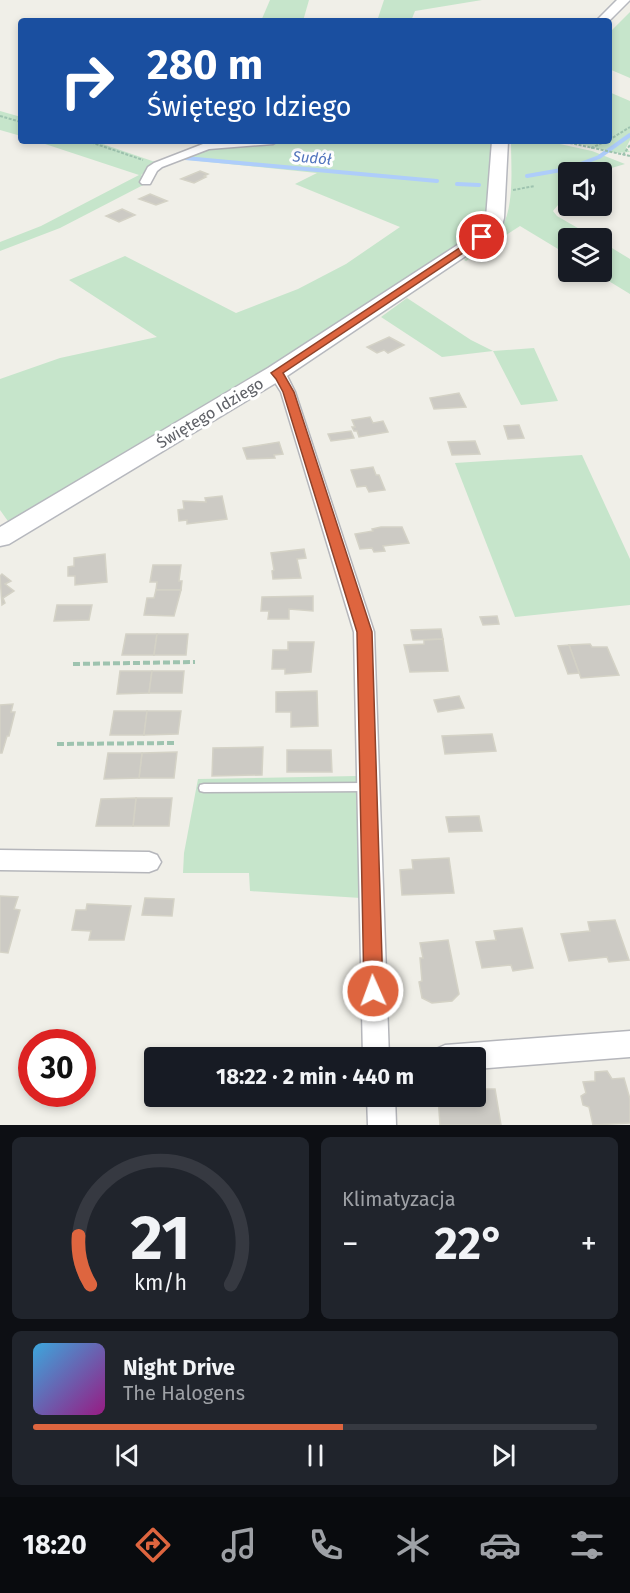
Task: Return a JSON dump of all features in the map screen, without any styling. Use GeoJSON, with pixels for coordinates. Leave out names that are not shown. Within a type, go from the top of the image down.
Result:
{"type":"FeatureCollection","features":[{"type":"Feature","properties":{"kind":"street"},"geometry":{"type":"LineString","coordinates":[[605,18],[624,0]]}},
{"type":"Feature","properties":{"kind":"street"},"geometry":{"type":"LineString","coordinates":[[146,182],[152,169],[158,165],[207,146],[233,144]]}},
{"type":"Feature","properties":{"kind":"street","name":"Świętego Idziego"},"geometry":{"type":"LineString","coordinates":[[0,538],[276,373],[474,244],[488,231],[495,218],[501,144]]}},
{"type":"Feature","properties":{"kind":"street"},"geometry":{"type":"LineString","coordinates":[[276,373],[281,377],[288,392],[364,632],[376,1047]]}},
{"type":"Feature","properties":{"kind":"street"},"geometry":{"type":"LineString","coordinates":[[0,860],[149,862]]}},
{"type":"Feature","properties":{"kind":"street"},"geometry":{"type":"LineString","coordinates":[[486,1055],[630,1044]]}},
{"type":"Feature","properties":{"kind":"street"},"geometry":{"type":"LineString","coordinates":[[381,1107],[382,1125]]}},
{"type":"Feature","properties":{"kind":"lane"},"geometry":{"type":"LineString","coordinates":[[204,788],[367,787]]}},
{"type":"Feature","properties":{"kind":"path"},"geometry":{"type":"LineString","coordinates":[[0,116],[18,121]]}},
{"type":"Feature","properties":{"kind":"path"},"geometry":{"type":"LineString","coordinates":[[612,138],[630,127]]}},
{"type":"Feature","properties":{"kind":"path"},"geometry":{"type":"LineString","coordinates":[[96,144],[158,165]]}},
{"type":"Feature","properties":{"kind":"path"},"geometry":{"type":"LineString","coordinates":[[573,144],[630,156]]}},
{"type":"Feature","properties":{"kind":"path"},"geometry":{"type":"LineString","coordinates":[[590,148],[599,144]]}},
{"type":"Feature","properties":{"kind":"path"},"geometry":{"type":"LineString","coordinates":[[622,156],[630,145]]}},
{"type":"Feature","properties":{"kind":"path"},"geometry":{"type":"LineString","coordinates":[[73,664],[195,662]]}},
{"type":"Feature","properties":{"kind":"path"},"geometry":{"type":"LineString","coordinates":[[57,744],[176,743]]}},
{"type":"Feature","properties":{"kind":"green space"},"geometry":{"type":"Polygon","coordinates":[[[270,0],[309,0],[304,18],[262,18],[270,0]]]}},
{"type":"Feature","properties":{"kind":"green space"},"geometry":{"type":"Polygon","coordinates":[[[384,0],[482,0],[415,11],[412,18],[378,18],[384,0]]]}},
{"type":"Feature","properties":{"kind":"green space"},"geometry":{"type":"Polygon","coordinates":[[[630,12],[630,78],[612,70],[612,30],[630,12]]]}},
{"type":"Feature","properties":{"kind":"green space"},"geometry":{"type":"Polygon","coordinates":[[[612,93],[630,101],[630,140],[626,148],[630,152],[616,153],[580,144],[612,144],[612,93]]]}},
{"type":"Feature","properties":{"kind":"green space"},"geometry":{"type":"Polygon","coordinates":[[[0,111],[18,116],[18,135],[0,130],[0,111]]]}},
{"type":"Feature","properties":{"kind":"green space"},"geometry":{"type":"Polygon","coordinates":[[[45,144],[103,144],[158,163],[141,175],[149,182],[60,228],[0,251],[0,242],[41,226],[139,175],[45,144]]]}},
{"type":"Feature","properties":{"kind":"green space"},"geometry":{"type":"Polygon","coordinates":[[[493,144],[488,221],[476,235],[272,370],[10,524],[0,510],[0,379],[60,358],[157,337],[69,280],[125,256],[236,313],[298,289],[346,264],[400,227],[295,184],[317,173],[179,159],[212,146],[493,144]]]}},
{"type":"Feature","properties":{"kind":"green space"},"geometry":{"type":"Polygon","coordinates":[[[511,144],[560,144],[592,151],[625,164],[612,168],[612,162],[558,162],[558,205],[553,211],[557,216],[578,228],[558,228],[558,249],[520,226],[466,261],[464,260],[500,230],[505,221],[510,200],[511,144]]]}},
{"type":"Feature","properties":{"kind":"green space"},"geometry":{"type":"Polygon","coordinates":[[[612,248],[630,259],[630,294],[610,282],[612,248]]]}},
{"type":"Feature","properties":{"kind":"green space"},"geometry":{"type":"Polygon","coordinates":[[[407,298],[471,340],[493,351],[442,357],[381,317],[407,298]]]}},
{"type":"Feature","properties":{"kind":"green space"},"geometry":{"type":"Polygon","coordinates":[[[534,348],[558,401],[521,405],[493,351],[534,348]]]}},
{"type":"Feature","properties":{"kind":"green space"},"geometry":{"type":"Polygon","coordinates":[[[582,455],[630,559],[630,605],[515,617],[455,463],[582,455]]]}},
{"type":"Feature","properties":{"kind":"green space"},"geometry":{"type":"Polygon","coordinates":[[[357,776],[361,898],[250,891],[249,873],[183,873],[184,853],[198,779],[357,776]]]}},
{"type":"Feature","properties":{"kind":"building"},"geometry":{"type":"Polygon","coordinates":[[[200,171],[208,174],[194,183],[181,179],[200,171]]]}},
{"type":"Feature","properties":{"kind":"building"},"geometry":{"type":"Polygon","coordinates":[[[150,194],[167,201],[156,205],[139,199],[150,194]]]}},
{"type":"Feature","properties":{"kind":"building"},"geometry":{"type":"Polygon","coordinates":[[[122,209],[135,215],[119,222],[106,216],[122,209]]]}},
{"type":"Feature","properties":{"kind":"building"},"geometry":{"type":"Polygon","coordinates":[[[389,337],[404,345],[388,353],[384,350],[377,353],[367,347],[389,337]]]}},
{"type":"Feature","properties":{"kind":"building"},"geometry":{"type":"Polygon","coordinates":[[[459,393],[466,407],[434,409],[430,398],[459,393]]]}},
{"type":"Feature","properties":{"kind":"building"},"geometry":{"type":"Polygon","coordinates":[[[370,417],[373,423],[383,421],[388,432],[359,437],[357,431],[354,431],[352,427],[355,427],[352,420],[370,417]]]}},
{"type":"Feature","properties":{"kind":"building"},"geometry":{"type":"Polygon","coordinates":[[[519,425],[524,438],[508,439],[504,426],[519,425]]]}},
{"type":"Feature","properties":{"kind":"building"},"geometry":{"type":"Polygon","coordinates":[[[351,431],[354,438],[331,441],[328,434],[351,431]]]}},
{"type":"Feature","properties":{"kind":"building"},"geometry":{"type":"Polygon","coordinates":[[[475,441],[480,454],[452,455],[448,442],[475,441]]]}},
{"type":"Feature","properties":{"kind":"building"},"geometry":{"type":"Polygon","coordinates":[[[279,442],[283,454],[274,455],[275,458],[247,459],[243,448],[279,442]]]}},
{"type":"Feature","properties":{"kind":"building"},"geometry":{"type":"Polygon","coordinates":[[[373,467],[385,490],[369,492],[366,486],[357,487],[351,470],[373,467]]]}},
{"type":"Feature","properties":{"kind":"building"},"geometry":{"type":"Polygon","coordinates":[[[222,496],[227,519],[187,524],[187,520],[179,521],[178,510],[184,509],[183,501],[206,502],[205,498],[222,496]]]}},
{"type":"Feature","properties":{"kind":"building"},"geometry":{"type":"Polygon","coordinates":[[[381,527],[402,527],[409,543],[383,546],[385,551],[374,552],[372,548],[360,549],[355,534],[381,527]]]}},
{"type":"Feature","properties":{"kind":"building"},"geometry":{"type":"Polygon","coordinates":[[[304,549],[306,558],[297,559],[301,578],[273,579],[271,553],[304,549]]]}},
{"type":"Feature","properties":{"kind":"building"},"geometry":{"type":"Polygon","coordinates":[[[105,554],[107,582],[75,585],[75,576],[68,576],[68,567],[74,566],[74,558],[105,554]]]}},
{"type":"Feature","properties":{"kind":"building"},"geometry":{"type":"Polygon","coordinates":[[[153,565],[181,565],[179,581],[182,581],[181,590],[156,590],[157,582],[150,582],[153,565]]]}},
{"type":"Feature","properties":{"kind":"building"},"geometry":{"type":"Polygon","coordinates":[[[2,574],[11,581],[5,584],[14,591],[3,598],[5,603],[2,605],[0,576],[2,574]]]}},
{"type":"Feature","properties":{"kind":"building"},"geometry":{"type":"Polygon","coordinates":[[[156,590],[181,590],[174,616],[144,615],[147,598],[154,598],[156,590]]]}},
{"type":"Feature","properties":{"kind":"building"},"geometry":{"type":"Polygon","coordinates":[[[313,596],[313,611],[289,609],[289,619],[268,619],[269,611],[261,611],[262,597],[313,596]]]}},
{"type":"Feature","properties":{"kind":"building"},"geometry":{"type":"Polygon","coordinates":[[[57,605],[92,605],[89,620],[54,621],[57,605]]]}},
{"type":"Feature","properties":{"kind":"building"},"geometry":{"type":"Polygon","coordinates":[[[497,616],[499,624],[483,625],[480,617],[497,616]]]}},
{"type":"Feature","properties":{"kind":"building"},"geometry":{"type":"Polygon","coordinates":[[[441,629],[443,639],[413,640],[411,630],[441,629]]]}},
{"type":"Feature","properties":{"kind":"building"},"geometry":{"type":"Polygon","coordinates":[[[126,634],[157,634],[154,655],[122,655],[126,634]]]}},
{"type":"Feature","properties":{"kind":"building"},"geometry":{"type":"Polygon","coordinates":[[[157,634],[188,634],[186,655],[154,655],[157,634]]]}},
{"type":"Feature","properties":{"kind":"building"},"geometry":{"type":"Polygon","coordinates":[[[443,639],[448,671],[410,672],[404,645],[424,644],[424,640],[443,639]]]}},
{"type":"Feature","properties":{"kind":"building"},"geometry":{"type":"Polygon","coordinates":[[[288,642],[314,642],[311,672],[285,674],[285,669],[272,669],[273,650],[288,650],[288,642]]]}},
{"type":"Feature","properties":{"kind":"building"},"geometry":{"type":"Polygon","coordinates":[[[590,644],[592,647],[607,647],[619,675],[581,678],[569,645],[590,644]]]}},
{"type":"Feature","properties":{"kind":"building"},"geometry":{"type":"Polygon","coordinates":[[[569,645],[579,673],[568,674],[558,646],[569,645]]]}},
{"type":"Feature","properties":{"kind":"building"},"geometry":{"type":"Polygon","coordinates":[[[120,671],[152,671],[149,693],[117,694],[120,671]]]}},
{"type":"Feature","properties":{"kind":"building"},"geometry":{"type":"Polygon","coordinates":[[[152,671],[184,671],[182,693],[149,693],[152,671]]]}},
{"type":"Feature","properties":{"kind":"building"},"geometry":{"type":"Polygon","coordinates":[[[317,691],[318,726],[291,727],[291,712],[276,712],[276,692],[317,691]]]}},
{"type":"Feature","properties":{"kind":"building"},"geometry":{"type":"Polygon","coordinates":[[[459,696],[464,708],[438,712],[434,700],[459,696]]]}},
{"type":"Feature","properties":{"kind":"building"},"geometry":{"type":"Polygon","coordinates":[[[13,704],[11,712],[15,712],[9,736],[0,753],[0,705],[13,704]]]}},
{"type":"Feature","properties":{"kind":"building"},"geometry":{"type":"Polygon","coordinates":[[[114,711],[147,711],[144,735],[110,735],[114,711]]]}},
{"type":"Feature","properties":{"kind":"building"},"geometry":{"type":"Polygon","coordinates":[[[147,711],[181,711],[178,734],[144,735],[147,711]]]}},
{"type":"Feature","properties":{"kind":"building"},"geometry":{"type":"Polygon","coordinates":[[[492,734],[496,751],[445,754],[442,736],[492,734]]]}},
{"type":"Feature","properties":{"kind":"building"},"geometry":{"type":"Polygon","coordinates":[[[263,747],[262,775],[212,776],[213,748],[263,747]]]}},
{"type":"Feature","properties":{"kind":"building"},"geometry":{"type":"Polygon","coordinates":[[[287,750],[331,750],[332,772],[287,772],[287,750]]]}},
{"type":"Feature","properties":{"kind":"building"},"geometry":{"type":"Polygon","coordinates":[[[177,752],[174,778],[139,778],[142,753],[177,752]]]}},
{"type":"Feature","properties":{"kind":"building"},"geometry":{"type":"Polygon","coordinates":[[[108,753],[142,753],[139,778],[104,779],[108,753]]]}},
{"type":"Feature","properties":{"kind":"building"},"geometry":{"type":"Polygon","coordinates":[[[136,798],[172,798],[169,826],[133,826],[136,798]]]}},
{"type":"Feature","properties":{"kind":"building"},"geometry":{"type":"Polygon","coordinates":[[[136,798],[133,826],[96,826],[101,799],[136,798]]]}},
{"type":"Feature","properties":{"kind":"building"},"geometry":{"type":"Polygon","coordinates":[[[479,816],[482,831],[449,832],[446,817],[479,816]]]}},
{"type":"Feature","properties":{"kind":"building"},"geometry":{"type":"Polygon","coordinates":[[[449,858],[454,893],[402,895],[400,870],[413,869],[412,860],[449,858]]]}},
{"type":"Feature","properties":{"kind":"building"},"geometry":{"type":"Polygon","coordinates":[[[0,896],[18,897],[14,909],[20,910],[8,953],[0,952],[0,896]]]}},
{"type":"Feature","properties":{"kind":"building"},"geometry":{"type":"Polygon","coordinates":[[[145,898],[174,899],[172,916],[142,915],[145,898]]]}},
{"type":"Feature","properties":{"kind":"building"},"geometry":{"type":"Polygon","coordinates":[[[87,904],[131,906],[124,940],[89,940],[91,931],[72,930],[76,910],[86,910],[87,904]]]}},
{"type":"Feature","properties":{"kind":"building"},"geometry":{"type":"Polygon","coordinates":[[[615,920],[629,960],[609,962],[607,957],[569,961],[561,934],[590,931],[588,922],[615,920]]]}},
{"type":"Feature","properties":{"kind":"building"},"geometry":{"type":"Polygon","coordinates":[[[522,928],[533,968],[513,971],[511,965],[482,968],[476,942],[496,940],[494,931],[522,928]]]}},
{"type":"Feature","properties":{"kind":"building"},"geometry":{"type":"Polygon","coordinates":[[[448,940],[459,994],[452,1001],[432,1003],[422,998],[419,982],[422,981],[420,958],[423,958],[420,943],[448,940]]]}},
{"type":"Feature","properties":{"kind":"building"},"geometry":{"type":"Polygon","coordinates":[[[607,1071],[612,1079],[624,1078],[630,1099],[630,1123],[593,1125],[589,1107],[583,1105],[581,1096],[586,1093],[583,1082],[595,1081],[595,1072],[607,1071]]]}},
{"type":"Feature","properties":{"kind":"building"},"geometry":{"type":"Polygon","coordinates":[[[486,1089],[495,1089],[501,1125],[440,1125],[439,1107],[486,1107],[486,1089]]]}},
{"type":"Feature","properties":{"kind":"waterway","name":"Sudół"},"geometry":{"type":"LineString","coordinates":[[527,176],[567,169],[599,157],[630,135]]}},
{"type":"Feature","properties":{"kind":"waterway","name":"Sudół"},"geometry":{"type":"LineString","coordinates":[[185,158],[437,181]]}},
{"type":"Feature","properties":{"kind":"waterway","name":"Sudół"},"geometry":{"type":"LineString","coordinates":[[457,184],[479,185]]}},
{"type":"Feature","properties":{"kind":"route"},"geometry":{"type":"LineString","coordinates":[[373,991],[364,632],[288,392],[281,377],[276,373],[482,237]]}}]}
